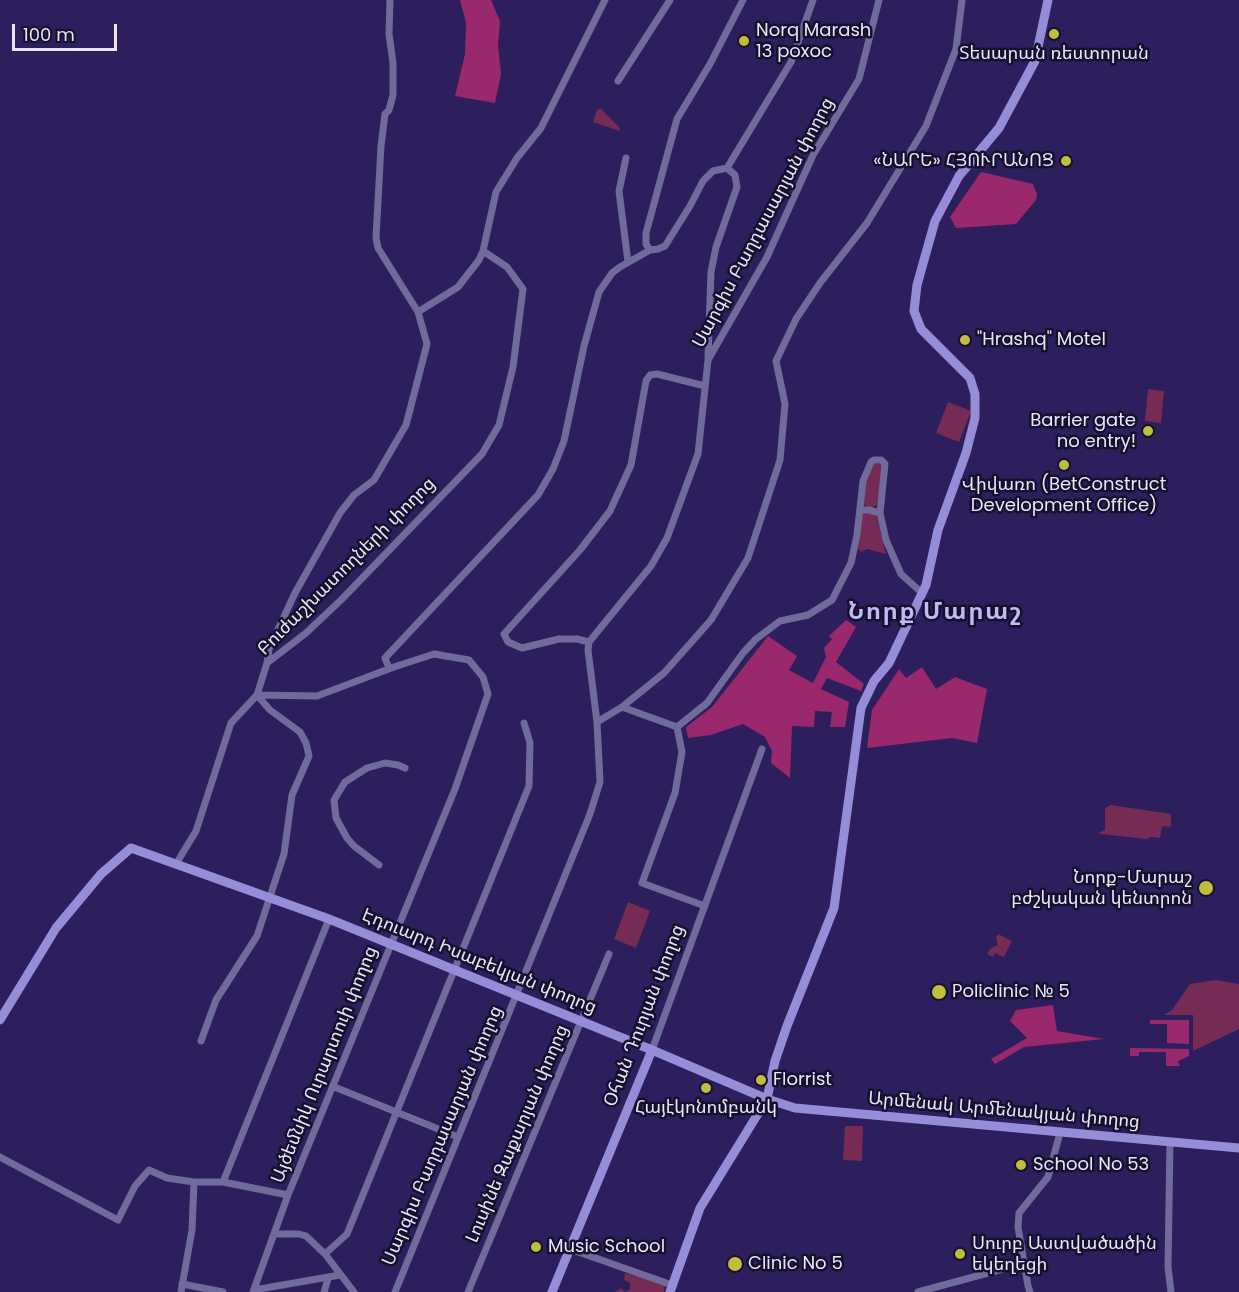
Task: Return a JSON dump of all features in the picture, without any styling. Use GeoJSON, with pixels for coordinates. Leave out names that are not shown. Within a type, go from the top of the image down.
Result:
{"type":"FeatureCollection","features":[{"type":"Feature","properties":{"kind":"main road"},"geometry":{"type":"LineString","coordinates":[[671,1288],[700,1208],[767,1099],[784,1035],[834,908],[861,708],[874,681],[889,663],[926,585],[938,530],[966,453],[976,411],[975,394],[970,378],[921,329],[914,311],[917,285],[935,221],[958,176],[999,128],[1035,61],[1048,0]]}},
{"type":"Feature","properties":{"kind":"main road","name":"Էդուարդ Իսաբեկյան փողոց"},"geometry":{"type":"LineString","coordinates":[[0,1020],[56,928],[101,874],[131,848],[329,919],[767,1099]]}},
{"type":"Feature","properties":{"kind":"main road","name":"Օհան Դուրյան փողոց"},"geometry":{"type":"LineString","coordinates":[[552,1292],[652,1050]]}},
{"type":"Feature","properties":{"kind":"main road","name":"Արմենակ Արմենակյան փողոց"},"geometry":{"type":"LineString","coordinates":[[767,1099],[802,1109],[1239,1148]]}},
{"type":"Feature","properties":{"kind":"street"},"geometry":{"type":"LineString","coordinates":[[267,663],[269,649],[295,593],[340,513],[354,495],[374,480],[406,424],[427,344],[418,312],[378,248],[376,238],[381,146],[385,114],[389,110],[393,95],[393,63],[389,34],[390,0]]}},
{"type":"Feature","properties":{"kind":"street"},"geometry":{"type":"LineString","coordinates":[[418,312],[458,287],[483,251],[496,192],[517,158],[541,128],[605,0]]}},
{"type":"Feature","properties":{"kind":"street"},"geometry":{"type":"LineString","coordinates":[[618,81],[670,0]]}},
{"type":"Feature","properties":{"kind":"street"},"geometry":{"type":"LineString","coordinates":[[650,250],[646,244],[646,233],[676,119],[710,64],[743,0]]}},
{"type":"Feature","properties":{"kind":"street"},"geometry":{"type":"LineString","coordinates":[[727,168],[790,62],[813,0]]}},
{"type":"Feature","properties":{"kind":"street","name":"Սարգիս Բաղդասարյան փողոց"},"geometry":{"type":"LineString","coordinates":[[394,1292],[518,995],[590,814],[600,782],[597,722],[588,650],[590,642],[651,566],[668,538],[698,454],[708,360],[767,257],[813,155],[859,79],[879,0]]}},
{"type":"Feature","properties":{"kind":"street"},"geometry":{"type":"LineString","coordinates":[[597,722],[622,706],[664,673],[711,620],[748,558],[780,460],[785,404],[776,361],[796,319],[820,283],[867,223],[926,126],[956,49],[962,0]]}},
{"type":"Feature","properties":{"kind":"street"},"geometry":{"type":"LineString","coordinates":[[626,158],[619,191],[628,262]]}},
{"type":"Feature","properties":{"kind":"street"},"geometry":{"type":"LineString","coordinates":[[176,864],[196,831],[231,723],[256,695],[317,696],[389,669],[385,658],[538,495],[553,469],[564,441],[584,346],[599,291],[612,273],[650,250],[667,244],[706,177],[717,169],[727,168],[735,175],[737,187],[716,247],[711,272],[708,360]]}},
{"type":"Feature","properties":{"kind":"street","name":"Բուժաշխատողների փողոց"},"geometry":{"type":"LineString","coordinates":[[256,695],[267,663],[306,633],[341,600],[482,454],[500,425],[513,367],[524,289],[507,267],[483,251]]}},
{"type":"Feature","properties":{"kind":"street"},"geometry":{"type":"LineString","coordinates":[[590,642],[578,639],[559,639],[522,648],[505,640],[505,632],[580,550],[610,512],[631,465],[646,381],[650,375],[657,374],[705,386]]}},
{"type":"Feature","properties":{"kind":"street"},"geometry":{"type":"LineString","coordinates":[[678,727],[707,703],[743,653],[756,639],[780,621],[808,615],[832,600],[851,563],[858,535],[863,481],[871,462],[878,460],[884,462],[885,466],[880,513],[886,540],[901,574],[922,592]]}},
{"type":"Feature","properties":{"kind":"street"},"geometry":{"type":"LineString","coordinates":[[860,510],[880,513]]}},
{"type":"Feature","properties":{"kind":"street","name":"Այծեմնիկ Ուրարտուի փողոց"},"geometry":{"type":"LineString","coordinates":[[254,1291],[288,1195],[459,781],[488,694],[483,677],[469,660],[434,654],[389,669]]}},
{"type":"Feature","properties":{"kind":"street"},"geometry":{"type":"LineString","coordinates":[[201,1041],[216,1000],[258,936],[268,897],[284,854],[292,795],[309,756],[300,732],[270,710],[256,695]]}},
{"type":"Feature","properties":{"kind":"street"},"geometry":{"type":"LineString","coordinates":[[622,706],[678,727]]}},
{"type":"Feature","properties":{"kind":"street"},"geometry":{"type":"LineString","coordinates":[[325,1254],[347,1234],[529,786],[530,743],[524,723]]}},
{"type":"Feature","properties":{"kind":"street"},"geometry":{"type":"LineString","coordinates":[[678,727],[682,752],[675,793],[642,882],[705,906]]}},
{"type":"Feature","properties":{"kind":"street","name":"Օհան Դուրյան փողոց"},"geometry":{"type":"LineString","coordinates":[[652,1050],[762,749]]}},
{"type":"Feature","properties":{"kind":"street"},"geometry":{"type":"LineString","coordinates":[[379,865],[347,838],[336,818],[334,800],[345,782],[367,768],[385,763],[405,768]]}},
{"type":"Feature","properties":{"kind":"street"},"geometry":{"type":"LineString","coordinates":[[223,1182],[329,919]]}},
{"type":"Feature","properties":{"kind":"street","name":"Լուսինե Զաքարյան փողոց"},"geometry":{"type":"LineString","coordinates":[[468,1292],[609,954]]}},
{"type":"Feature","properties":{"kind":"street"},"geometry":{"type":"LineString","coordinates":[[332,1086],[458,1137]]}},
{"type":"Feature","properties":{"kind":"street"},"geometry":{"type":"LineString","coordinates":[[1030,1292],[1018,1227],[1019,1213],[1048,1177],[1060,1133]]}},
{"type":"Feature","properties":{"kind":"street"},"geometry":{"type":"LineString","coordinates":[[1170,1142],[1168,1267],[1171,1292]]}},
{"type":"Feature","properties":{"kind":"street"},"geometry":{"type":"LineString","coordinates":[[0,1156],[118,1220],[135,1186],[149,1170],[167,1178],[194,1182],[223,1182],[288,1195]]}},
{"type":"Feature","properties":{"kind":"street"},"geometry":{"type":"LineString","coordinates":[[194,1182],[194,1214],[181,1288],[223,1292]]}},
{"type":"Feature","properties":{"kind":"street"},"geometry":{"type":"LineString","coordinates":[[276,1234],[306,1236],[325,1254],[354,1292]]}},
{"type":"Feature","properties":{"kind":"street"},"geometry":{"type":"LineString","coordinates":[[570,1249],[671,1288]]}},
{"type":"Feature","properties":{"kind":"street"},"geometry":{"type":"LineString","coordinates":[[918,1292],[1025,1263]]}},
{"type":"Feature","properties":{"kind":"street"},"geometry":{"type":"LineString","coordinates":[[254,1291],[340,1275]]}},
{"type":"Feature","properties":{"kind":"street"},"geometry":{"type":"LineString","coordinates":[[324,1292],[328,1279]]}},
{"type":"Feature","properties":{"kind":"shaded area"},"geometry":{"type":"Polygon","coordinates":[[[460,0],[491,0],[500,21],[498,46],[501,74],[495,103],[455,96],[465,54],[466,23],[460,0]]]}},
{"type":"Feature","properties":{"kind":"shaded area"},"geometry":{"type":"Polygon","coordinates":[[[601,109],[619,127],[620,131],[593,122],[597,110],[601,109]]]}},
{"type":"Feature","properties":{"kind":"shaded area"},"geometry":{"type":"Polygon","coordinates":[[[981,172],[1033,184],[1037,194],[1036,200],[1016,224],[956,228],[950,217],[981,172]]]}},
{"type":"Feature","properties":{"kind":"shaded area"},"geometry":{"type":"Polygon","coordinates":[[[1148,389],[1164,391],[1161,423],[1145,421],[1148,389]]]}},
{"type":"Feature","properties":{"kind":"shaded area"},"geometry":{"type":"Polygon","coordinates":[[[948,402],[971,411],[959,442],[936,433],[948,402]]]}},
{"type":"Feature","properties":{"kind":"shaded area"},"geometry":{"type":"Polygon","coordinates":[[[874,463],[882,465],[883,471],[877,505],[870,508],[863,504],[866,478],[874,463]]]}},
{"type":"Feature","properties":{"kind":"shaded area"},"geometry":{"type":"Polygon","coordinates":[[[862,513],[876,515],[886,554],[867,549],[861,552],[858,549],[862,513]]]}},
{"type":"Feature","properties":{"kind":"shaded area"},"geometry":{"type":"Polygon","coordinates":[[[846,620],[856,627],[836,662],[864,684],[861,691],[827,678],[821,689],[849,702],[845,727],[830,727],[832,712],[815,711],[814,727],[792,726],[790,778],[771,763],[772,751],[765,737],[743,724],[711,735],[688,738],[686,727],[712,707],[768,636],[797,656],[789,670],[813,683],[826,657],[824,648],[832,639],[829,636],[846,620]]]}},
{"type":"Feature","properties":{"kind":"shaded area"},"geometry":{"type":"Polygon","coordinates":[[[922,667],[936,689],[955,677],[987,689],[977,743],[952,738],[867,748],[872,710],[899,669],[906,678],[922,667]]]}},
{"type":"Feature","properties":{"kind":"shaded area"},"geometry":{"type":"Polygon","coordinates":[[[1111,805],[1171,814],[1171,827],[1162,826],[1160,838],[1147,839],[1100,834],[1098,833],[1105,830],[1105,808],[1111,805]]]}},
{"type":"Feature","properties":{"kind":"shaded area"},"geometry":{"type":"Polygon","coordinates":[[[628,902],[650,911],[636,948],[614,939],[628,902]]]}},
{"type":"Feature","properties":{"kind":"shaded area"},"geometry":{"type":"Polygon","coordinates":[[[998,934],[1012,941],[1004,957],[995,953],[993,957],[987,954],[991,948],[998,945],[996,938],[998,934]]]}},
{"type":"Feature","properties":{"kind":"shaded area"},"geometry":{"type":"Polygon","coordinates":[[[1216,980],[1239,984],[1239,1029],[1193,1051],[1193,1015],[1164,1015],[1172,1010],[1190,984],[1216,980]]]}},
{"type":"Feature","properties":{"kind":"shaded area"},"geometry":{"type":"Polygon","coordinates":[[[1053,1005],[1057,1031],[1104,1039],[1024,1047],[995,1064],[991,1059],[1027,1038],[1010,1021],[1016,1010],[1053,1005]]]}},
{"type":"Feature","properties":{"kind":"shaded area"},"geometry":{"type":"Polygon","coordinates":[[[1150,1020],[1189,1020],[1189,1044],[1167,1043],[1167,1024],[1150,1024],[1150,1020]]]}},
{"type":"Feature","properties":{"kind":"shaded area"},"geometry":{"type":"Polygon","coordinates":[[[1130,1048],[1189,1049],[1189,1056],[1178,1061],[1180,1066],[1166,1066],[1166,1052],[1139,1052],[1139,1056],[1130,1056],[1130,1048]]]}},
{"type":"Feature","properties":{"kind":"shaded area"},"geometry":{"type":"Polygon","coordinates":[[[845,1126],[863,1126],[862,1161],[843,1160],[845,1126]]]}},
{"type":"Feature","properties":{"kind":"shaded area"},"geometry":{"type":"Polygon","coordinates":[[[625,1273],[665,1284],[664,1292],[625,1292],[630,1289],[630,1283],[624,1280],[625,1273]]]}},
{"type":"Feature","properties":{"kind":"place","name":"Տեսարան ռեստորան"},"geometry":{"type":"Point","coordinates":[1054,34]}},
{"type":"Feature","properties":{"kind":"place","name":"Norq Marash 13 poxoc"},"geometry":{"type":"Point","coordinates":[744,41]}},
{"type":"Feature","properties":{"kind":"place","name":"«ՆԱՐԵ» ՀՅՈՒՐԱՆՈՑ"},"geometry":{"type":"Point","coordinates":[1066,161]}},
{"type":"Feature","properties":{"kind":"place","name":"\"Hrashq\" Motel"},"geometry":{"type":"Point","coordinates":[965,340]}},
{"type":"Feature","properties":{"kind":"place","name":"Barrier gate no entry!"},"geometry":{"type":"Point","coordinates":[1148,431]}},
{"type":"Feature","properties":{"kind":"place","name":"Վիվառո (BetConstruct Development Office)"},"geometry":{"type":"Point","coordinates":[1064,465]}},
{"type":"Feature","properties":{"kind":"place","name":"Նորք-Մարաշ բժշկական կենտրոն"},"geometry":{"type":"Point","coordinates":[1206,888]}},
{"type":"Feature","properties":{"kind":"place","name":"Policlinic № 5"},"geometry":{"type":"Point","coordinates":[939,992]}},
{"type":"Feature","properties":{"kind":"place","name":"Florrist"},"geometry":{"type":"Point","coordinates":[761,1080]}},
{"type":"Feature","properties":{"kind":"place","name":"Հայէկոնոմբանկ"},"geometry":{"type":"Point","coordinates":[706,1088]}},
{"type":"Feature","properties":{"kind":"place","name":"School No 53"},"geometry":{"type":"Point","coordinates":[1021,1165]}},
{"type":"Feature","properties":{"kind":"place","name":"Music School"},"geometry":{"type":"Point","coordinates":[536,1247]}},
{"type":"Feature","properties":{"kind":"place","name":"Սուրբ Աստվածածին եկեղեցի"},"geometry":{"type":"Point","coordinates":[960,1254]}},
{"type":"Feature","properties":{"kind":"place","name":"Clinic No 5"},"geometry":{"type":"Point","coordinates":[735,1264]}},
{"type":"Feature","properties":{"kind":"district","name":"Նորք Մարաշ"},"geometry":{"type":"Point","coordinates":[935,613]}}]}
